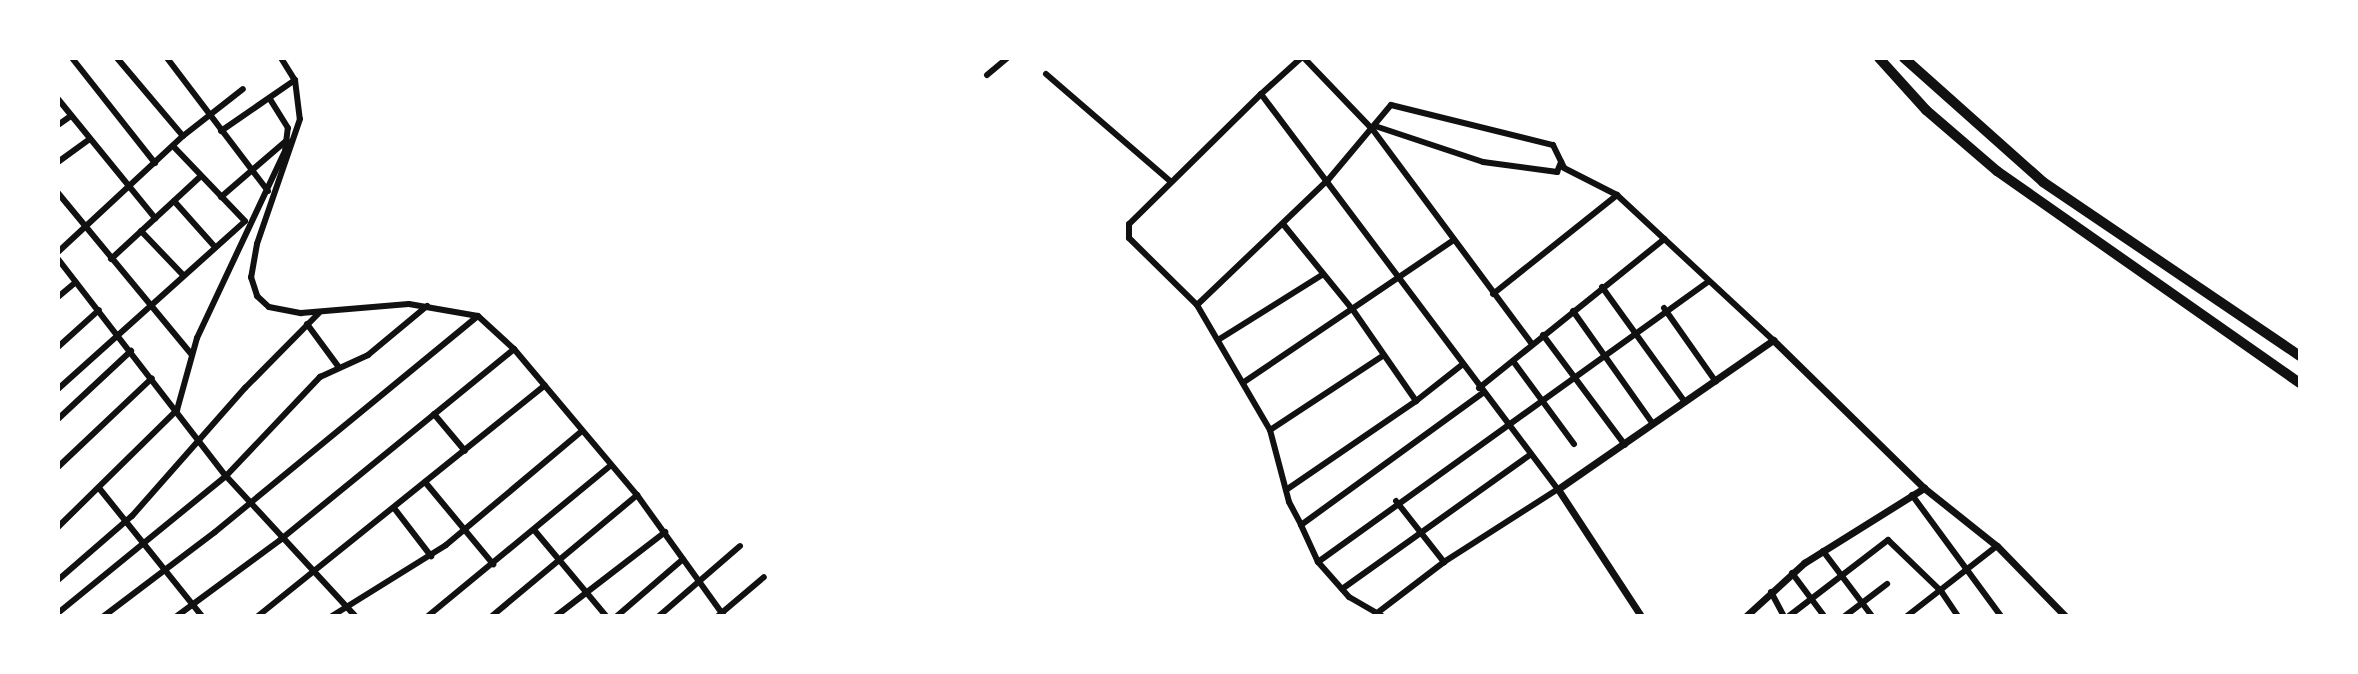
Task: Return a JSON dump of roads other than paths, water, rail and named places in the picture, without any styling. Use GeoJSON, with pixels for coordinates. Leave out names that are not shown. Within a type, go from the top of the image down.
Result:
{"type":"FeatureCollection","features":[{"type":"Feature","properties":{"kind":"highway"},"geometry":{"type":"LineString","coordinates":[[1879,58],[1926,110],[1997,171],[2300,383]]}},
{"type":"Feature","properties":{"kind":"highway"},"geometry":{"type":"LineString","coordinates":[[1904,58],[2043,182],[2300,356]]}},
{"type":"Feature","properties":{"kind":"street"},"geometry":{"type":"LineString","coordinates":[[72,58],[155,163]]}},
{"type":"Feature","properties":{"kind":"street"},"geometry":{"type":"LineString","coordinates":[[117,58],[183,136]]}},
{"type":"Feature","properties":{"kind":"street"},"geometry":{"type":"LineString","coordinates":[[167,58],[268,191]]}},
{"type":"Feature","properties":{"kind":"street"},"geometry":{"type":"LineString","coordinates":[[281,58],[295,80],[297,136],[260,232],[251,277],[257,296],[269,307],[319,313],[427,306],[478,316],[514,349],[637,495],[721,615],[764,577]]}},
{"type":"Feature","properties":{"kind":"street"},"geometry":{"type":"LineString","coordinates":[[987,75],[1007,58]]}},
{"type":"Feature","properties":{"kind":"street"},"geometry":{"type":"LineString","coordinates":[[1532,344],[1452,241],[1374,128],[1303,58],[1261,94],[1129,224],[1129,238],[1197,305],[1244,382],[1270,430],[1286,490],[1318,562],[1342,589],[1379,615],[1444,562],[1625,445],[1773,340]]}},
{"type":"Feature","properties":{"kind":"street"},"geometry":{"type":"LineString","coordinates":[[1046,74],[1171,182]]}},
{"type":"Feature","properties":{"kind":"street"},"geometry":{"type":"LineString","coordinates":[[221,131],[295,80]]}},
{"type":"Feature","properties":{"kind":"street"},"geometry":{"type":"LineString","coordinates":[[58,252],[183,136],[243,89]]}},
{"type":"Feature","properties":{"kind":"street"},"geometry":{"type":"LineString","coordinates":[[1261,94],[1401,275],[1481,390],[1558,489],[1641,616]]}},
{"type":"Feature","properties":{"kind":"street"},"geometry":{"type":"LineString","coordinates":[[58,99],[155,218]]}},
{"type":"Feature","properties":{"kind":"street"},"geometry":{"type":"LineString","coordinates":[[58,527],[177,410],[191,354],[247,223],[268,191],[287,140],[286,122],[270,99]]}},
{"type":"Feature","properties":{"kind":"street"},"geometry":{"type":"LineString","coordinates":[[1197,305],[1328,180],[1374,128],[1384,107],[1402,105],[1512,137],[1553,145],[1561,162],[1617,195],[1773,340],[1924,488],[1997,546],[2065,616]]}},
{"type":"Feature","properties":{"kind":"street"},"geometry":{"type":"LineString","coordinates":[[58,125],[71,116]]}},
{"type":"Feature","properties":{"kind":"street"},"geometry":{"type":"LineString","coordinates":[[1374,128],[1483,162],[1557,172],[1561,162]]}},
{"type":"Feature","properties":{"kind":"street"},"geometry":{"type":"LineString","coordinates":[[58,162],[90,139]]}},
{"type":"Feature","properties":{"kind":"street"},"geometry":{"type":"LineString","coordinates":[[221,197],[287,140]]}},
{"type":"Feature","properties":{"kind":"street"},"geometry":{"type":"LineString","coordinates":[[173,146],[247,223]]}},
{"type":"Feature","properties":{"kind":"street"},"geometry":{"type":"LineString","coordinates":[[111,259],[201,176]]}},
{"type":"Feature","properties":{"kind":"street"},"geometry":{"type":"LineString","coordinates":[[58,193],[191,354]]}},
{"type":"Feature","properties":{"kind":"street"},"geometry":{"type":"LineString","coordinates":[[1493,294],[1617,195]]}},
{"type":"Feature","properties":{"kind":"street"},"geometry":{"type":"LineString","coordinates":[[174,201],[215,247]]}},
{"type":"Feature","properties":{"kind":"street"},"geometry":{"type":"LineString","coordinates":[[58,389],[183,275],[247,223]]}},
{"type":"Feature","properties":{"kind":"street"},"geometry":{"type":"LineString","coordinates":[[1283,224],[1353,310],[1416,401]]}},
{"type":"Feature","properties":{"kind":"street"},"geometry":{"type":"LineString","coordinates":[[141,231],[183,275]]}},
{"type":"Feature","properties":{"kind":"street"},"geometry":{"type":"LineString","coordinates":[[1301,525],[1481,390],[1532,344],[1664,239]]}},
{"type":"Feature","properties":{"kind":"street"},"geometry":{"type":"LineString","coordinates":[[1244,382],[1452,241]]}},
{"type":"Feature","properties":{"kind":"street"},"geometry":{"type":"LineString","coordinates":[[58,259],[226,476],[343,609],[355,616]]}},
{"type":"Feature","properties":{"kind":"street"},"geometry":{"type":"LineString","coordinates":[[1218,340],[1322,275]]}},
{"type":"Feature","properties":{"kind":"street"},"geometry":{"type":"LineString","coordinates":[[1318,562],[1396,501],[1604,357],[1664,308],[1709,281]]}},
{"type":"Feature","properties":{"kind":"street"},"geometry":{"type":"LineString","coordinates":[[58,297],[76,282]]}},
{"type":"Feature","properties":{"kind":"street"},"geometry":{"type":"LineString","coordinates":[[1602,287],[1685,402]]}},
{"type":"Feature","properties":{"kind":"street"},"geometry":{"type":"LineString","coordinates":[[58,613],[148,543],[226,476],[320,377],[338,366],[368,355],[427,306]]}},
{"type":"Feature","properties":{"kind":"street"},"geometry":{"type":"LineString","coordinates":[[1664,308],[1716,382]]}},
{"type":"Feature","properties":{"kind":"street"},"geometry":{"type":"LineString","coordinates":[[58,347],[99,310]]}},
{"type":"Feature","properties":{"kind":"street"},"geometry":{"type":"LineString","coordinates":[[1573,311],[1653,424]]}},
{"type":"Feature","properties":{"kind":"street"},"geometry":{"type":"LineString","coordinates":[[58,580],[128,520],[199,439],[319,313]]}},
{"type":"Feature","properties":{"kind":"street"},"geometry":{"type":"LineString","coordinates":[[104,616],[250,504],[478,316]]}},
{"type":"Feature","properties":{"kind":"street"},"geometry":{"type":"LineString","coordinates":[[307,324],[338,366]]}},
{"type":"Feature","properties":{"kind":"street"},"geometry":{"type":"LineString","coordinates":[[1543,335],[1625,445]]}},
{"type":"Feature","properties":{"kind":"street"},"geometry":{"type":"LineString","coordinates":[[177,616],[280,540],[514,349]]}},
{"type":"Feature","properties":{"kind":"street"},"geometry":{"type":"LineString","coordinates":[[58,419],[131,351]]}},
{"type":"Feature","properties":{"kind":"street"},"geometry":{"type":"LineString","coordinates":[[1270,430],[1384,355]]}},
{"type":"Feature","properties":{"kind":"street"},"geometry":{"type":"LineString","coordinates":[[1513,361],[1574,444]]}},
{"type":"Feature","properties":{"kind":"street"},"geometry":{"type":"LineString","coordinates":[[1286,490],[1416,401],[1463,364]]}},
{"type":"Feature","properties":{"kind":"street"},"geometry":{"type":"LineString","coordinates":[[58,467],[152,378]]}},
{"type":"Feature","properties":{"kind":"street"},"geometry":{"type":"LineString","coordinates":[[258,616],[314,575],[545,385]]}},
{"type":"Feature","properties":{"kind":"street"},"geometry":{"type":"LineString","coordinates":[[434,414],[465,451]]}},
{"type":"Feature","properties":{"kind":"street"},"geometry":{"type":"LineString","coordinates":[[332,616],[431,556],[582,431]]}},
{"type":"Feature","properties":{"kind":"street"},"geometry":{"type":"LineString","coordinates":[[1342,589],[1531,454]]}},
{"type":"Feature","properties":{"kind":"street"},"geometry":{"type":"LineString","coordinates":[[428,616],[535,531],[611,465]]}},
{"type":"Feature","properties":{"kind":"street"},"geometry":{"type":"LineString","coordinates":[[425,482],[493,564]]}},
{"type":"Feature","properties":{"kind":"street"},"geometry":{"type":"LineString","coordinates":[[99,488],[148,543],[202,616]]}},
{"type":"Feature","properties":{"kind":"street"},"geometry":{"type":"LineString","coordinates":[[1746,616],[1792,573],[1924,488]]}},
{"type":"Feature","properties":{"kind":"street"},"geometry":{"type":"LineString","coordinates":[[492,616],[637,495]]}},
{"type":"Feature","properties":{"kind":"street"},"geometry":{"type":"LineString","coordinates":[[1912,495],[2001,616]]}},
{"type":"Feature","properties":{"kind":"street"},"geometry":{"type":"LineString","coordinates":[[1396,501],[1444,562]]}},
{"type":"Feature","properties":{"kind":"street"},"geometry":{"type":"LineString","coordinates":[[394,508],[431,556]]}},
{"type":"Feature","properties":{"kind":"street"},"geometry":{"type":"LineString","coordinates":[[535,531],[606,616]]}},
{"type":"Feature","properties":{"kind":"street"},"geometry":{"type":"LineString","coordinates":[[556,616],[665,532]]}},
{"type":"Feature","properties":{"kind":"street"},"geometry":{"type":"LineString","coordinates":[[1771,592],[1787,616],[1888,540],[1941,591],[1958,616]]}},
{"type":"Feature","properties":{"kind":"street"},"geometry":{"type":"LineString","coordinates":[[659,616],[740,546]]}},
{"type":"Feature","properties":{"kind":"street"},"geometry":{"type":"LineString","coordinates":[[1912,615],[1997,546]]}},
{"type":"Feature","properties":{"kind":"street"},"geometry":{"type":"LineString","coordinates":[[1823,551],[1872,616]]}},
{"type":"Feature","properties":{"kind":"street"},"geometry":{"type":"LineString","coordinates":[[617,616],[683,559]]}},
{"type":"Feature","properties":{"kind":"street"},"geometry":{"type":"LineString","coordinates":[[1792,573],[1824,616]]}},
{"type":"Feature","properties":{"kind":"street"},"geometry":{"type":"LineString","coordinates":[[1845,616],[1887,584]]}}]}
